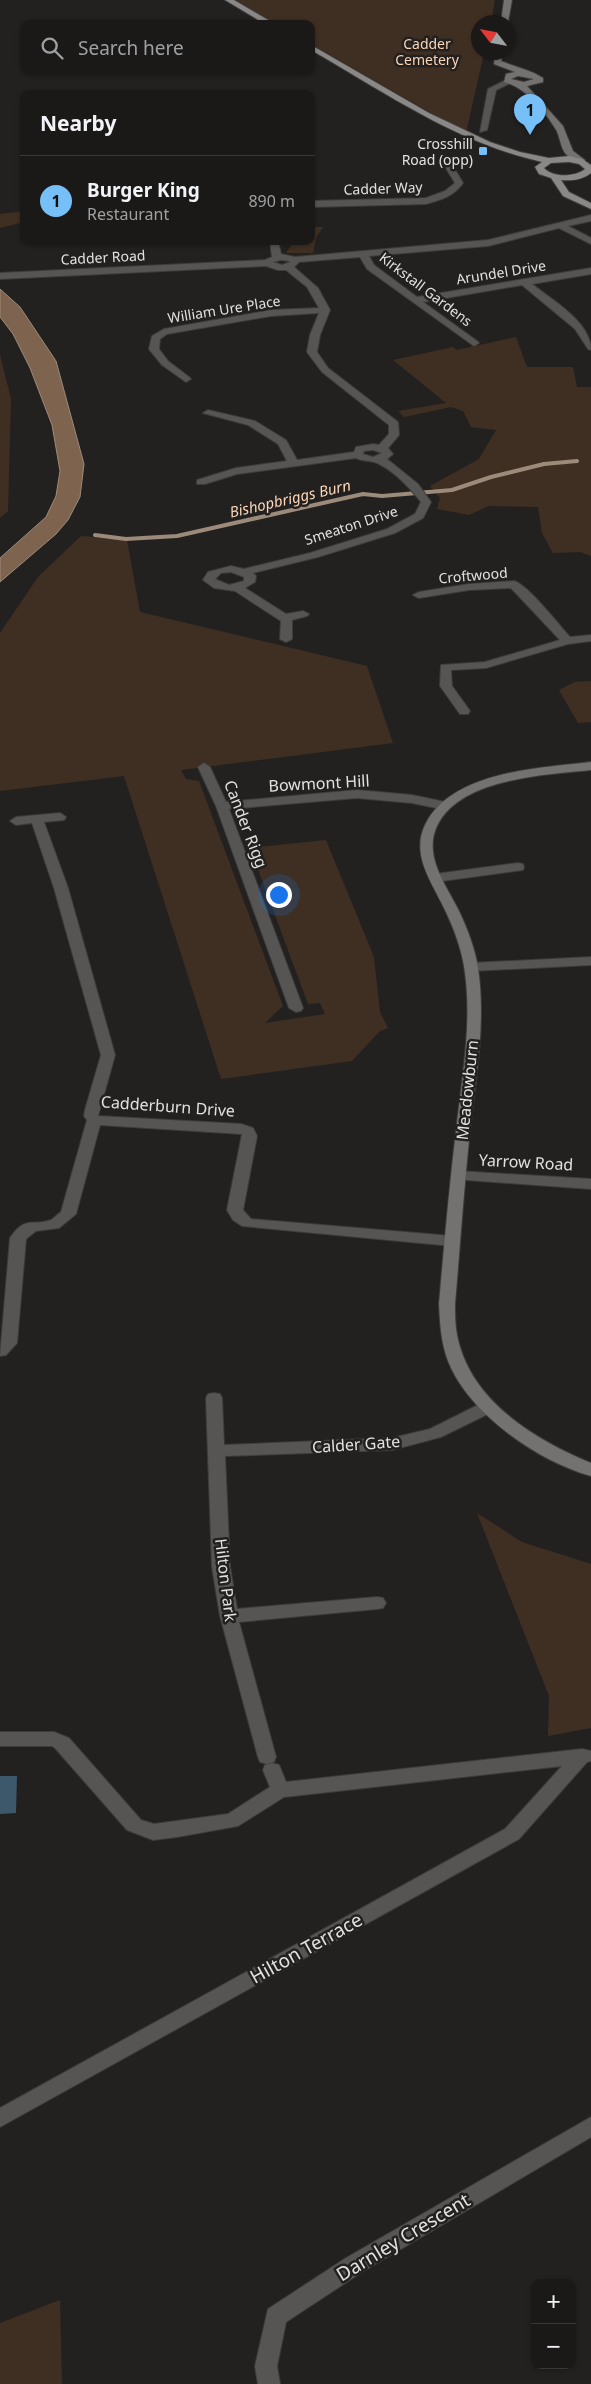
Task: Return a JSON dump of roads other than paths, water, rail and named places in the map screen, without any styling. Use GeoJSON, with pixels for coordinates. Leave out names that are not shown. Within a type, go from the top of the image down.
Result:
{"type":"FeatureCollection","features":[{"type":"Feature","properties":{"kind":"main road"},"geometry":{"type":"LineString","coordinates":[[229,0],[264,20]]}},
{"type":"Feature","properties":{"kind":"main road"},"geometry":{"type":"LineString","coordinates":[[315,48],[461,132],[512,154],[538,167],[542,172],[554,176],[580,175],[590,169],[582,162],[561,159],[549,160],[512,154]]}},
{"type":"Feature","properties":{"kind":"main road"},"geometry":{"type":"LineString","coordinates":[[538,167],[549,160]]}},
{"type":"Feature","properties":{"kind":"main road"},"geometry":{"type":"LineString","coordinates":[[577,198],[576,186],[580,175]]}},
{"type":"Feature","properties":{"kind":"main road"},"geometry":{"type":"LineString","coordinates":[[554,176],[566,194],[591,206]]}},
{"type":"Feature","properties":{"kind":"street"},"geometry":{"type":"LineString","coordinates":[[505,15],[508,0]]}},
{"type":"Feature","properties":{"kind":"street"},"geometry":{"type":"LineString","coordinates":[[497,60],[497,62],[503,66],[539,78],[540,80],[531,88]]}},
{"type":"Feature","properties":{"kind":"street"},"geometry":{"type":"LineString","coordinates":[[503,66],[509,79],[531,88],[560,128],[569,152],[582,162]]}},
{"type":"Feature","properties":{"kind":"street"},"geometry":{"type":"LineString","coordinates":[[483,130],[492,88],[524,74]]}},
{"type":"Feature","properties":{"kind":"street"},"geometry":{"type":"LineString","coordinates":[[561,159],[569,152]]}},
{"type":"Feature","properties":{"kind":"street","name":"Cadder Way"},"geometry":{"type":"LineString","coordinates":[[315,204],[426,201],[443,197],[454,190],[459,183],[448,165]]}},
{"type":"Feature","properties":{"kind":"street"},"geometry":{"type":"LineString","coordinates":[[291,264],[363,254],[488,243],[591,218]]}},
{"type":"Feature","properties":{"kind":"street"},"geometry":{"type":"LineString","coordinates":[[561,226],[591,241]]}},
{"type":"Feature","properties":{"kind":"street"},"geometry":{"type":"LineString","coordinates":[[274,245],[276,258]]}},
{"type":"Feature","properties":{"kind":"street","name":"Kirkstall Gardens"},"geometry":{"type":"LineString","coordinates":[[363,254],[370,267],[474,343]]}},
{"type":"Feature","properties":{"kind":"street"},"geometry":{"type":"LineString","coordinates":[[201,482],[236,471],[293,462],[358,455],[358,451],[364,448],[381,454],[394,435],[394,424],[325,370],[312,352],[315,335],[325,310],[319,293],[291,264],[276,258],[268,263]]}},
{"type":"Feature","properties":{"kind":"street","name":"Cadder Road"},"geometry":{"type":"LineString","coordinates":[[0,276],[268,263],[275,267],[291,264]]}},
{"type":"Feature","properties":{"kind":"street","name":"Arundel Drive"},"geometry":{"type":"LineString","coordinates":[[416,300],[591,271]]}},
{"type":"Feature","properties":{"kind":"street"},"geometry":{"type":"LineString","coordinates":[[524,282],[574,322],[591,347]]}},
{"type":"Feature","properties":{"kind":"street","name":"William Ure Place"},"geometry":{"type":"LineString","coordinates":[[186,379],[165,363],[154,349],[155,338],[164,332],[271,312],[325,310]]}},
{"type":"Feature","properties":{"kind":"street"},"geometry":{"type":"LineString","coordinates":[[208,413],[251,422],[282,442],[293,462]]}},
{"type":"Feature","properties":{"kind":"street","name":"Smeaton Drive"},"geometry":{"type":"LineString","coordinates":[[244,572],[349,545],[391,531],[419,516],[426,502],[414,486],[381,454]]}},
{"type":"Feature","properties":{"kind":"street"},"geometry":{"type":"LineString","coordinates":[[224,570],[244,572],[250,579],[246,584],[237,587],[216,586],[209,580],[210,577],[224,570]]}},
{"type":"Feature","properties":{"kind":"street","name":"Croftwood"},"geometry":{"type":"LineString","coordinates":[[419,596],[469,588],[514,584],[530,598],[566,641]]}},
{"type":"Feature","properties":{"kind":"street"},"geometry":{"type":"LineString","coordinates":[[237,587],[247,598],[278,613],[287,620],[286,639]]}},
{"type":"Feature","properties":{"kind":"street"},"geometry":{"type":"LineString","coordinates":[[284,618],[303,614]]}},
{"type":"Feature","properties":{"kind":"street"},"geometry":{"type":"LineString","coordinates":[[464,711],[446,686],[445,667],[486,665],[566,641],[591,638]]}},
{"type":"Feature","properties":{"kind":"street","name":"Meadowburn"},"geometry":{"type":"LineString","coordinates":[[591,766],[528,774],[496,781],[468,792],[446,806],[432,823],[425,842],[428,861],[453,912],[471,967],[474,1012],[472,1054],[458,1176],[446,1317],[450,1345],[463,1375],[488,1407],[526,1438],[548,1451],[591,1470]]}},
{"type":"Feature","properties":{"kind":"street","name":"Cander Rigg"},"geometry":{"type":"LineString","coordinates":[[204,767],[222,806],[296,1008]]}},
{"type":"Feature","properties":{"kind":"street","name":"Bowmont Hill"},"geometry":{"type":"LineString","coordinates":[[222,806],[358,794],[412,799],[446,806]]}},
{"type":"Feature","properties":{"kind":"street"},"geometry":{"type":"LineString","coordinates":[[16,821],[60,816]]}},
{"type":"Feature","properties":{"kind":"street","name":"Cadderburn Drive"},"geometry":{"type":"LineString","coordinates":[[36,818],[61,888],[108,1055],[92,1110],[91,1116],[94,1120],[241,1128],[248,1132],[250,1136],[235,1210],[238,1217],[246,1223],[452,1241]]}},
{"type":"Feature","properties":{"kind":"street"},"geometry":{"type":"LineString","coordinates":[[436,878],[518,868]]}},
{"type":"Feature","properties":{"kind":"street"},"geometry":{"type":"LineString","coordinates":[[471,967],[591,961]]}},
{"type":"Feature","properties":{"kind":"street"},"geometry":{"type":"LineString","coordinates":[[0,1351],[8,1343],[18,1238],[27,1229],[34,1226],[54,1225],[68,1214],[94,1120]]}},
{"type":"Feature","properties":{"kind":"street","name":"Yarrow Road"},"geometry":{"type":"LineString","coordinates":[[458,1176],[591,1184]]}},
{"type":"Feature","properties":{"kind":"street","name":"Hilton Park"},"geometry":{"type":"LineString","coordinates":[[214,1398],[221,1567],[228,1616],[270,1764],[280,1790]]}},
{"type":"Feature","properties":{"kind":"street","name":"Calder Gate"},"geometry":{"type":"LineString","coordinates":[[216,1451],[392,1444],[435,1433],[488,1407]]}},
{"type":"Feature","properties":{"kind":"street"},"geometry":{"type":"LineString","coordinates":[[228,1616],[377,1603]]}},
{"type":"Feature","properties":{"kind":"street"},"geometry":{"type":"LineString","coordinates":[[0,1739],[54,1739],[62,1743],[134,1825],[153,1832],[231,1821],[242,1816],[280,1790],[587,1757]]}},
{"type":"Feature","properties":{"kind":"street","name":"Hilton Terrace"},"geometry":{"type":"LineString","coordinates":[[0,2118],[512,1834],[587,1757]]}},
{"type":"Feature","properties":{"kind":"street","name":"Darnley Crescent"},"geometry":{"type":"LineString","coordinates":[[270,2384],[266,2366],[276,2316],[354,2264],[591,2126]]}},
{"type":"Feature","properties":{"kind":"waterway","name":"Bishopbriggs Burn"},"geometry":{"type":"LineString","coordinates":[[95,535],[126,539],[177,536],[363,494],[382,496],[452,490],[491,477],[544,464],[577,461]]}},
{"type":"Feature","properties":{"kind":"place","name":"Burger King"},"geometry":{"type":"Point","coordinates":[530,135]}},
{"type":"Feature","properties":{"kind":"place","name":"Crosshill Road (opp)"},"geometry":{"type":"Point","coordinates":[483,151]}},
{"type":"Feature","properties":{"kind":"park label","name":"Cadder Cemetery"},"geometry":{"type":"Point","coordinates":[427,52]}}]}
